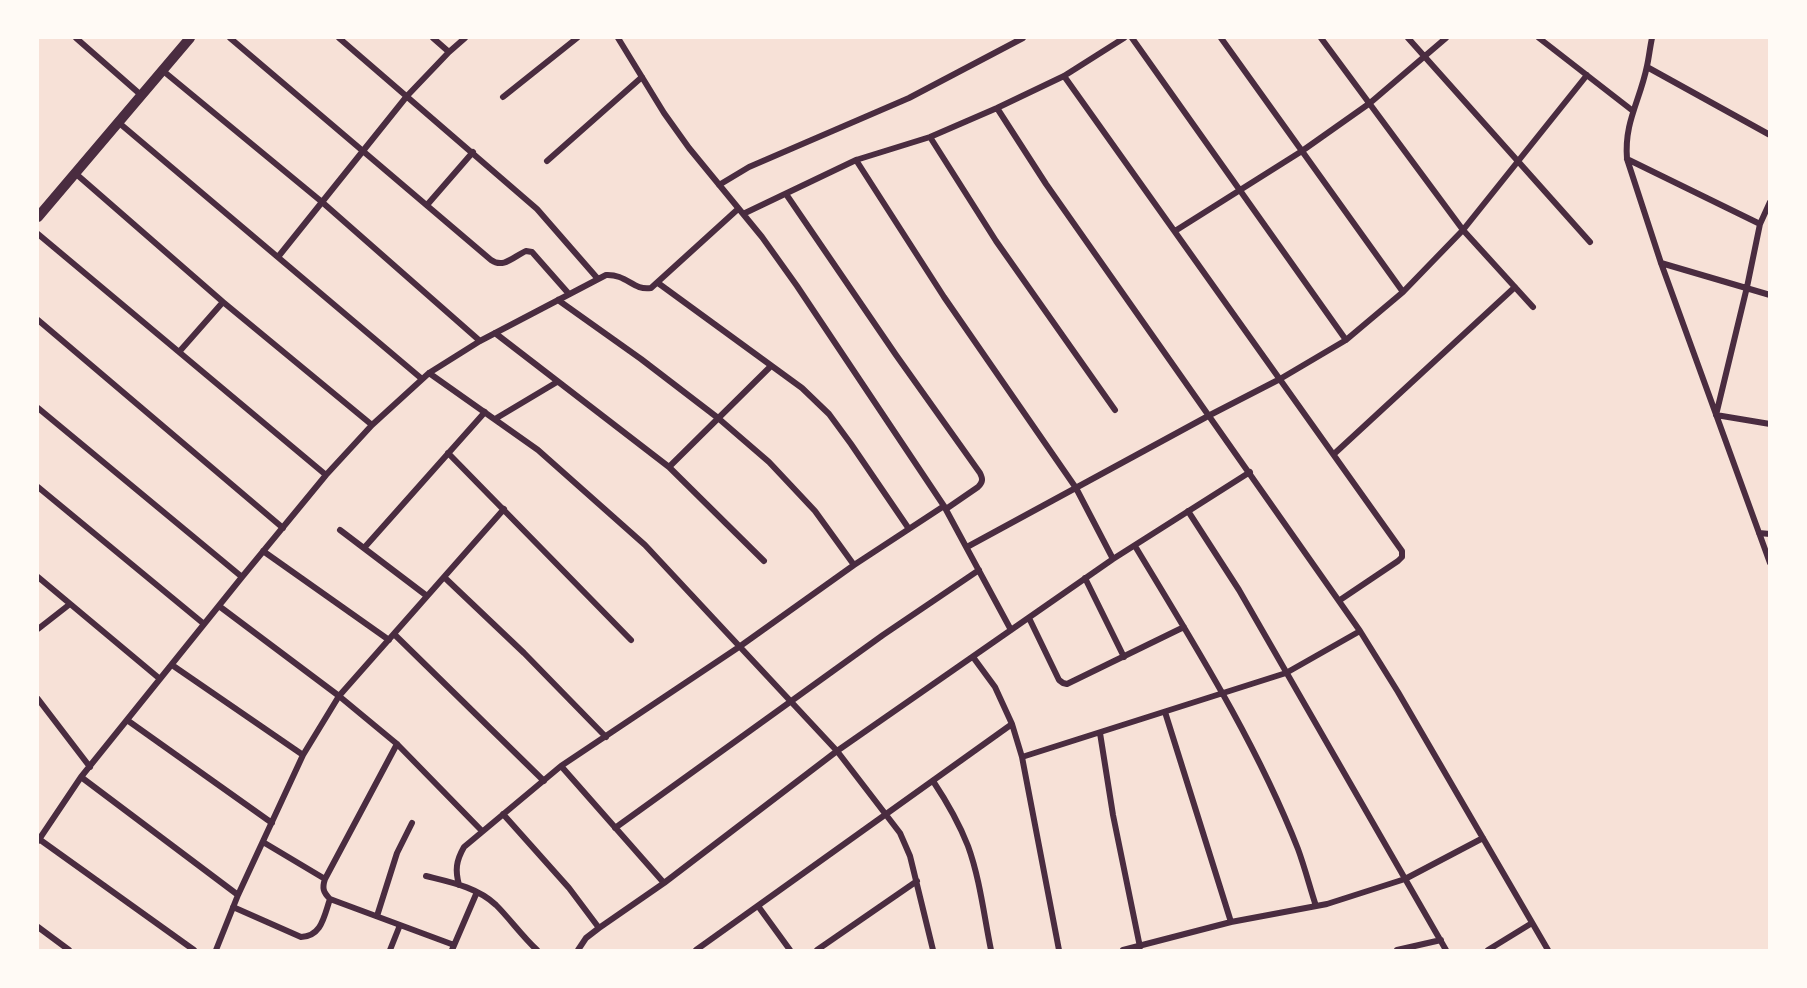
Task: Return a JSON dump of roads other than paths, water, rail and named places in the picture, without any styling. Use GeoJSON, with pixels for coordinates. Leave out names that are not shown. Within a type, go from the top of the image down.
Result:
{"type":"FeatureCollection","features":[{"type":"Feature","properties":{"kind":"street"},"geometry":{"type":"LineString","coordinates":[[76,38],[141,95]]}},
{"type":"Feature","properties":{"kind":"street"},"geometry":{"type":"LineString","coordinates":[[38,217],[190,38]]}},
{"type":"Feature","properties":{"kind":"street"},"geometry":{"type":"LineString","coordinates":[[230,38],[496,264],[502,264],[526,251],[532,252],[569,294]]}},
{"type":"Feature","properties":{"kind":"street"},"geometry":{"type":"LineString","coordinates":[[339,38],[537,209],[598,279]]}},
{"type":"Feature","properties":{"kind":"street"},"geometry":{"type":"LineString","coordinates":[[433,38],[449,52]]}},
{"type":"Feature","properties":{"kind":"street"},"geometry":{"type":"LineString","coordinates":[[278,257],[407,96],[465,38]]}},
{"type":"Feature","properties":{"kind":"street"},"geometry":{"type":"LineString","coordinates":[[502,98],[577,38]]}},
{"type":"Feature","properties":{"kind":"street"},"geometry":{"type":"LineString","coordinates":[[618,38],[664,113],[797,286],[945,507],[1011,630]]}},
{"type":"Feature","properties":{"kind":"street"},"geometry":{"type":"LineString","coordinates":[[719,185],[766,159],[909,99],[1020,38]]}},
{"type":"Feature","properties":{"kind":"street"},"geometry":{"type":"LineString","coordinates":[[40,838],[81,777],[263,551],[372,425],[429,373],[480,341],[606,275],[616,275],[642,289],[651,288],[741,211],[786,194],[856,160],[930,137],[997,108],[1064,76],[1124,38]]}},
{"type":"Feature","properties":{"kind":"street"},"geometry":{"type":"LineString","coordinates":[[1132,38],[1346,340]]}},
{"type":"Feature","properties":{"kind":"street"},"geometry":{"type":"LineString","coordinates":[[1221,38],[1403,292]]}},
{"type":"Feature","properties":{"kind":"street"},"geometry":{"type":"LineString","coordinates":[[1321,38],[1463,230],[1533,307]]}},
{"type":"Feature","properties":{"kind":"street"},"geometry":{"type":"LineString","coordinates":[[1408,38],[1590,242]]}},
{"type":"Feature","properties":{"kind":"street"},"geometry":{"type":"LineString","coordinates":[[1175,231],[1302,151],[1370,103],[1446,38]]}},
{"type":"Feature","properties":{"kind":"street"},"geometry":{"type":"LineString","coordinates":[[1539,38],[1633,111]]}},
{"type":"Feature","properties":{"kind":"street"},"geometry":{"type":"LineString","coordinates":[[1652,38],[1647,67],[1628,127],[1627,159],[1661,263],[1770,563]]}},
{"type":"Feature","properties":{"kind":"street"},"geometry":{"type":"LineString","coordinates":[[1647,67],[1770,135]]}},
{"type":"Feature","properties":{"kind":"street"},"geometry":{"type":"LineString","coordinates":[[162,70],[322,202],[480,341]]}},
{"type":"Feature","properties":{"kind":"street"},"geometry":{"type":"LineString","coordinates":[[967,548],[1209,415],[1280,379],[1346,340],[1403,292],[1463,230],[1587,75]]}},
{"type":"Feature","properties":{"kind":"street"},"geometry":{"type":"LineString","coordinates":[[1064,76],[1402,551],[1402,557],[1398,561],[1340,600]]}},
{"type":"Feature","properties":{"kind":"street"},"geometry":{"type":"LineString","coordinates":[[547,161],[642,77]]}},
{"type":"Feature","properties":{"kind":"street"},"geometry":{"type":"LineString","coordinates":[[997,108],[1041,176],[1340,600],[1398,692],[1548,951]]}},
{"type":"Feature","properties":{"kind":"street"},"geometry":{"type":"LineString","coordinates":[[118,122],[422,379]]}},
{"type":"Feature","properties":{"kind":"street"},"geometry":{"type":"LineString","coordinates":[[930,137],[996,241],[1115,410]]}},
{"type":"Feature","properties":{"kind":"street"},"geometry":{"type":"LineString","coordinates":[[427,205],[472,152]]}},
{"type":"Feature","properties":{"kind":"street"},"geometry":{"type":"LineString","coordinates":[[1627,159],[1760,224]]}},
{"type":"Feature","properties":{"kind":"street"},"geometry":{"type":"LineString","coordinates":[[856,160],[944,297],[1076,488],[1113,559]]}},
{"type":"Feature","properties":{"kind":"street"},"geometry":{"type":"LineString","coordinates":[[75,173],[224,302],[372,425]]}},
{"type":"Feature","properties":{"kind":"street"},"geometry":{"type":"LineString","coordinates":[[459,885],[455,872],[457,859],[464,847],[561,766],[739,647],[854,565],[982,483],[980,473],[786,194]]}},
{"type":"Feature","properties":{"kind":"street"},"geometry":{"type":"LineString","coordinates":[[1716,415],[1760,224],[1770,202]]}},
{"type":"Feature","properties":{"kind":"street"},"geometry":{"type":"LineString","coordinates":[[38,234],[326,476]]}},
{"type":"Feature","properties":{"kind":"street"},"geometry":{"type":"LineString","coordinates":[[1661,263],[1770,295]]}},
{"type":"Feature","properties":{"kind":"street"},"geometry":{"type":"LineString","coordinates":[[658,283],[801,388],[828,414],[852,444],[909,529]]}},
{"type":"Feature","properties":{"kind":"street"},"geometry":{"type":"LineString","coordinates":[[1334,454],[1515,287]]}},
{"type":"Feature","properties":{"kind":"street"},"geometry":{"type":"LineString","coordinates":[[558,300],[718,418],[769,462],[815,511],[854,565]]}},
{"type":"Feature","properties":{"kind":"street"},"geometry":{"type":"LineString","coordinates":[[179,352],[224,302]]}},
{"type":"Feature","properties":{"kind":"street"},"geometry":{"type":"LineString","coordinates":[[38,320],[283,528]]}},
{"type":"Feature","properties":{"kind":"street"},"geometry":{"type":"LineString","coordinates":[[495,333],[669,467],[764,561]]}},
{"type":"Feature","properties":{"kind":"street"},"geometry":{"type":"LineString","coordinates":[[669,467],[771,366]]}},
{"type":"Feature","properties":{"kind":"street"},"geometry":{"type":"LineString","coordinates":[[429,373],[538,450],[645,545],[837,751],[900,833],[910,856],[933,951]]}},
{"type":"Feature","properties":{"kind":"street"},"geometry":{"type":"LineString","coordinates":[[495,419],[557,381]]}},
{"type":"Feature","properties":{"kind":"street"},"geometry":{"type":"LineString","coordinates":[[38,408],[242,577]]}},
{"type":"Feature","properties":{"kind":"street"},"geometry":{"type":"LineString","coordinates":[[364,548],[485,412]]}},
{"type":"Feature","properties":{"kind":"street"},"geometry":{"type":"LineString","coordinates":[[1716,415],[1770,424]]}},
{"type":"Feature","properties":{"kind":"street"},"geometry":{"type":"LineString","coordinates":[[448,453],[631,640]]}},
{"type":"Feature","properties":{"kind":"street"},"geometry":{"type":"LineString","coordinates":[[578,951],[586,938],[664,884],[837,751],[1113,559],[1250,472]]}},
{"type":"Feature","properties":{"kind":"street"},"geometry":{"type":"LineString","coordinates":[[38,487],[204,624]]}},
{"type":"Feature","properties":{"kind":"street"},"geometry":{"type":"LineString","coordinates":[[216,951],[238,895],[303,755],[339,696],[504,509]]}},
{"type":"Feature","properties":{"kind":"street"},"geometry":{"type":"LineString","coordinates":[[1188,512],[1239,590],[1446,951]]}},
{"type":"Feature","properties":{"kind":"street"},"geometry":{"type":"LineString","coordinates":[[340,530],[427,596]]}},
{"type":"Feature","properties":{"kind":"street"},"geometry":{"type":"LineString","coordinates":[[1759,533],[1770,534]]}},
{"type":"Feature","properties":{"kind":"street"},"geometry":{"type":"LineString","coordinates":[[1135,546],[1223,693],[1268,782],[1298,850],[1316,906]]}},
{"type":"Feature","properties":{"kind":"street"},"geometry":{"type":"LineString","coordinates":[[263,551],[389,640]]}},
{"type":"Feature","properties":{"kind":"street"},"geometry":{"type":"LineString","coordinates":[[615,828],[883,634],[979,570]]}},
{"type":"Feature","properties":{"kind":"street"},"geometry":{"type":"LineString","coordinates":[[38,577],[160,679]]}},
{"type":"Feature","properties":{"kind":"street"},"geometry":{"type":"LineString","coordinates":[[444,577],[524,653],[606,737]]}},
{"type":"Feature","properties":{"kind":"street"},"geometry":{"type":"LineString","coordinates":[[1085,578],[1124,657]]}},
{"type":"Feature","properties":{"kind":"street"},"geometry":{"type":"LineString","coordinates":[[38,629],[70,604]]}},
{"type":"Feature","properties":{"kind":"street"},"geometry":{"type":"LineString","coordinates":[[219,606],[339,696],[397,744],[482,831]]}},
{"type":"Feature","properties":{"kind":"street"},"geometry":{"type":"LineString","coordinates":[[1029,618],[1059,680],[1067,684],[1184,627]]}},
{"type":"Feature","properties":{"kind":"street"},"geometry":{"type":"LineString","coordinates":[[1022,757],[1286,673],[1360,631]]}},
{"type":"Feature","properties":{"kind":"street"},"geometry":{"type":"LineString","coordinates":[[394,634],[544,781]]}},
{"type":"Feature","properties":{"kind":"street"},"geometry":{"type":"LineString","coordinates":[[973,657],[994,687],[1012,724],[1022,757],[1059,951]]}},
{"type":"Feature","properties":{"kind":"street"},"geometry":{"type":"LineString","coordinates":[[172,664],[303,755]]}},
{"type":"Feature","properties":{"kind":"street"},"geometry":{"type":"LineString","coordinates":[[38,699],[90,767]]}},
{"type":"Feature","properties":{"kind":"street"},"geometry":{"type":"LineString","coordinates":[[1165,712],[1231,922]]}},
{"type":"Feature","properties":{"kind":"street"},"geometry":{"type":"LineString","coordinates":[[127,720],[272,823]]}},
{"type":"Feature","properties":{"kind":"street"},"geometry":{"type":"LineString","coordinates":[[696,951],[1012,724]]}},
{"type":"Feature","properties":{"kind":"street"},"geometry":{"type":"LineString","coordinates":[[1100,733],[1113,815],[1140,947]]}},
{"type":"Feature","properties":{"kind":"street"},"geometry":{"type":"LineString","coordinates":[[397,744],[325,879],[324,893],[330,899],[453,948],[477,892]]}},
{"type":"Feature","properties":{"kind":"street"},"geometry":{"type":"LineString","coordinates":[[561,766],[664,884]]}},
{"type":"Feature","properties":{"kind":"street"},"geometry":{"type":"LineString","coordinates":[[81,777],[238,895]]}},
{"type":"Feature","properties":{"kind":"street"},"geometry":{"type":"LineString","coordinates":[[933,780],[953,812],[968,848],[991,951]]}},
{"type":"Feature","properties":{"kind":"street"},"geometry":{"type":"LineString","coordinates":[[503,814],[569,888],[599,928]]}},
{"type":"Feature","properties":{"kind":"street"},"geometry":{"type":"LineString","coordinates":[[377,916],[397,853],[412,823]]}},
{"type":"Feature","properties":{"kind":"street"},"geometry":{"type":"LineString","coordinates":[[38,827],[40,838],[194,951]]}},
{"type":"Feature","properties":{"kind":"street"},"geometry":{"type":"LineString","coordinates":[[1123,951],[1231,922],[1316,906],[1405,879],[1483,838]]}},
{"type":"Feature","properties":{"kind":"street"},"geometry":{"type":"LineString","coordinates":[[263,842],[325,879]]}},
{"type":"Feature","properties":{"kind":"street"},"geometry":{"type":"LineString","coordinates":[[426,876],[477,892],[494,903],[537,951]]}},
{"type":"Feature","properties":{"kind":"street"},"geometry":{"type":"LineString","coordinates":[[817,951],[916,881]]}},
{"type":"Feature","properties":{"kind":"street"},"geometry":{"type":"LineString","coordinates":[[233,907],[301,937],[308,937],[320,928],[330,899]]}},
{"type":"Feature","properties":{"kind":"street"},"geometry":{"type":"LineString","coordinates":[[758,906],[790,951]]}},
{"type":"Feature","properties":{"kind":"street"},"geometry":{"type":"LineString","coordinates":[[1488,951],[1532,923]]}},
{"type":"Feature","properties":{"kind":"street"},"geometry":{"type":"LineString","coordinates":[[390,951],[400,925]]}},
{"type":"Feature","properties":{"kind":"street"},"geometry":{"type":"LineString","coordinates":[[38,927],[69,951]]}},
{"type":"Feature","properties":{"kind":"street"},"geometry":{"type":"LineString","coordinates":[[1397,951],[1441,940]]}},
{"type":"Feature","properties":{"kind":"street"},"geometry":{"type":"LineString","coordinates":[[526,951],[531,945]]}}]}
